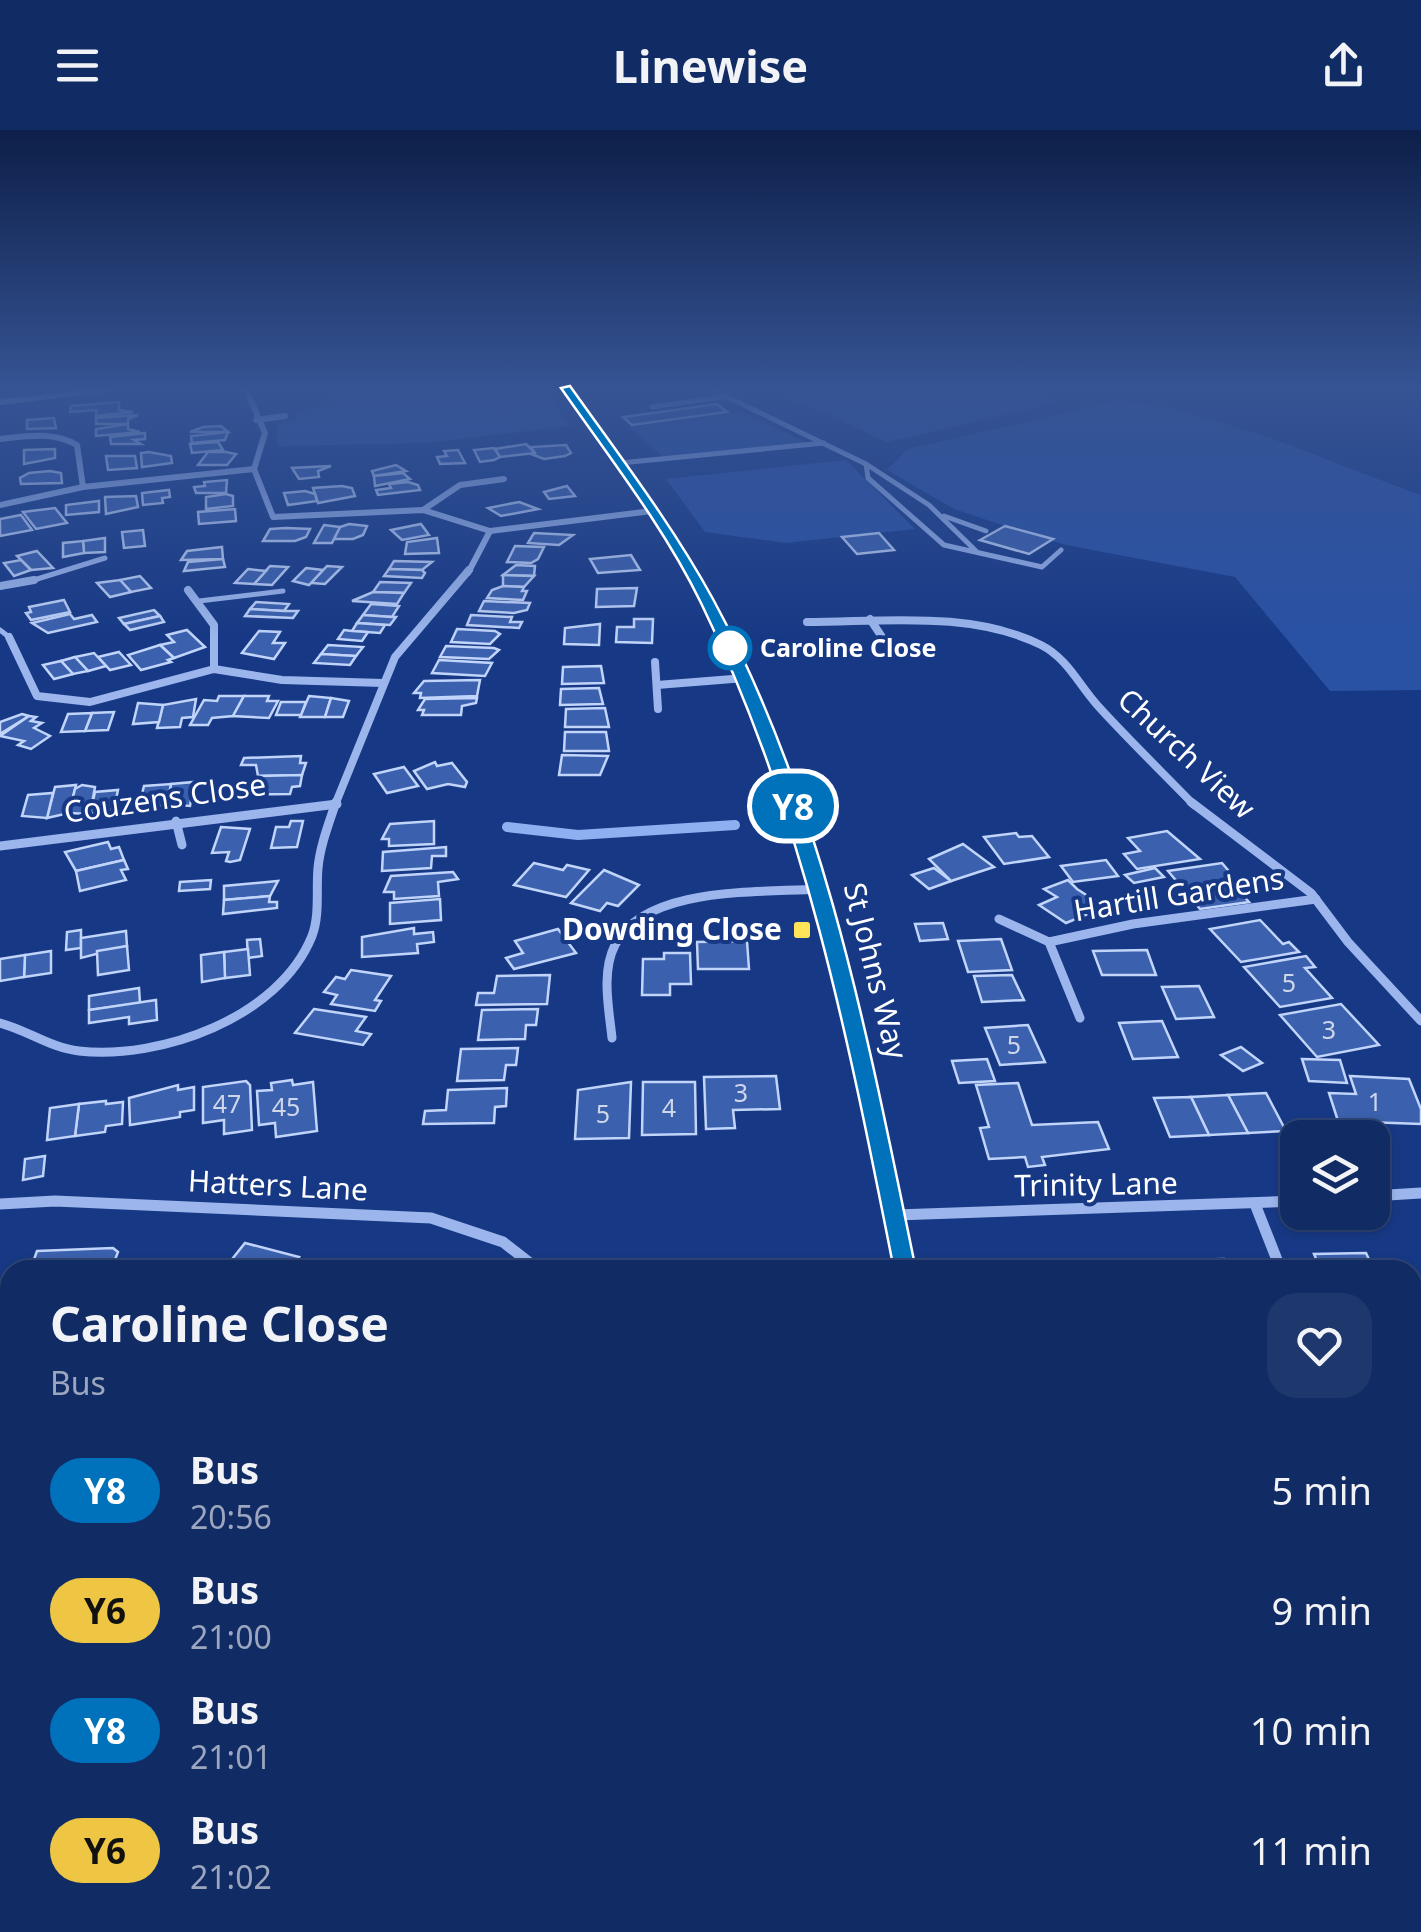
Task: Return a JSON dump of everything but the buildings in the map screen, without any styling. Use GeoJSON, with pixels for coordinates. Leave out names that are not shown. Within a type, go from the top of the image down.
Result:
{"type":"FeatureCollection","features":[{"type":"Feature","properties":{"kind":"street"},"geometry":{"type":"LineString","coordinates":[[81,472],[83,486]]}},
{"type":"Feature","properties":{"kind":"street"},"geometry":{"type":"LineString","coordinates":[[0,505],[83,486],[232,472]]}},
{"type":"Feature","properties":{"kind":"street"},"geometry":{"type":"LineString","coordinates":[[255,472],[273,516],[423,510],[490,530],[652,511]]}},
{"type":"Feature","properties":{"kind":"street","name":"St Johns Way"},"geometry":{"type":"LineString","coordinates":[[626,472],[707,600],[775,751],[819,889],[903,1260]]}},
{"type":"Feature","properties":{"kind":"street"},"geometry":{"type":"LineString","coordinates":[[423,510],[460,484],[504,480]]}},
{"type":"Feature","properties":{"kind":"street"},"geometry":{"type":"LineString","coordinates":[[0,1023],[74,1051],[103,1053],[146,1048],[204,1032],[255,1004],[290,969],[310,938],[318,904],[320,852],[383,683],[400,647],[419,622],[454,593],[490,530]]}},
{"type":"Feature","properties":{"kind":"street"},"geometry":{"type":"LineString","coordinates":[[0,586],[34,580]]}},
{"type":"Feature","properties":{"kind":"street"},"geometry":{"type":"LineString","coordinates":[[188,590],[218,629],[214,669]]}},
{"type":"Feature","properties":{"kind":"street"},"geometry":{"type":"LineString","coordinates":[[870,619],[888,646]]}},
{"type":"Feature","properties":{"kind":"street","name":"Church View"},"geometry":{"type":"LineString","coordinates":[[808,622],[870,619],[992,628],[1043,646],[1064,662],[1096,704],[1203,814],[1287,872],[1316,899],[1348,942],[1421,1021]]}},
{"type":"Feature","properties":{"kind":"street"},"geometry":{"type":"LineString","coordinates":[[10,637],[38,696],[62,702],[90,702],[214,669],[282,680],[383,683]]}},
{"type":"Feature","properties":{"kind":"street"},"geometry":{"type":"LineString","coordinates":[[655,662],[658,709]]}},
{"type":"Feature","properties":{"kind":"street"},"geometry":{"type":"LineString","coordinates":[[657,685],[744,678]]}},
{"type":"Feature","properties":{"kind":"street","name":"Couzens Close"},"geometry":{"type":"LineString","coordinates":[[0,846],[176,821],[337,804]]}},
{"type":"Feature","properties":{"kind":"street"},"geometry":{"type":"LineString","coordinates":[[176,821],[182,845]]}},
{"type":"Feature","properties":{"kind":"street"},"geometry":{"type":"LineString","coordinates":[[612,1038],[611,962],[624,930],[669,905],[698,897],[819,889]]}},
{"type":"Feature","properties":{"kind":"street","name":"Hartill Gardens"},"geometry":{"type":"LineString","coordinates":[[1000,919],[1049,942],[1150,921],[1316,899]]}},
{"type":"Feature","properties":{"kind":"street","name":"Hartill Gardens"},"geometry":{"type":"LineString","coordinates":[[1049,942],[1080,1018]]}},
{"type":"Feature","properties":{"kind":"street"},"geometry":{"type":"LineString","coordinates":[[1390,1195],[1421,1193]]}},
{"type":"Feature","properties":{"kind":"street","name":"Hatters Lane"},"geometry":{"type":"LineString","coordinates":[[0,1204],[55,1201],[431,1218],[485,1232],[530,1260]]}},
{"type":"Feature","properties":{"kind":"street","name":"Trinity Lane"},"geometry":{"type":"LineString","coordinates":[[896,1215],[1280,1202]]}},
{"type":"Feature","properties":{"kind":"street"},"geometry":{"type":"LineString","coordinates":[[1255,1204],[1277,1260]]}},
{"type":"Feature","properties":{"kind":"lane"},"geometry":{"type":"LineString","coordinates":[[867,472],[868,478],[944,545],[1042,567],[1060,550]]}},
{"type":"Feature","properties":{"kind":"lane"},"geometry":{"type":"LineString","coordinates":[[878,472],[939,514],[977,552]]}},
{"type":"Feature","properties":{"kind":"lane"},"geometry":{"type":"LineString","coordinates":[[939,514],[986,531]]}},
{"type":"Feature","properties":{"kind":"lane"},"geometry":{"type":"LineString","coordinates":[[34,580],[105,558]]}},
{"type":"Feature","properties":{"kind":"lane"},"geometry":{"type":"LineString","coordinates":[[199,601],[284,591]]}},
{"type":"Feature","properties":{"kind":"lane"},"geometry":{"type":"LineString","coordinates":[[0,630],[10,637]]}},
{"type":"Feature","properties":{"kind":"shaded area"},"geometry":{"type":"Polygon","coordinates":[[[731,472],[858,472],[915,529],[786,543],[705,532],[666,479],[731,472]]]}},
{"type":"Feature","properties":{"kind":"shaded area"},"geometry":{"type":"Polygon","coordinates":[[[891,472],[1360,472],[1421,495],[1421,690],[1330,691],[1235,577],[1066,545],[954,509],[891,472]]]}},
{"type":"Feature","properties":{"kind":"waterway"},"geometry":{"type":"LineString","coordinates":[[507,827],[578,835],[735,825]]}},
{"type":"Feature","properties":{"kind":"bus line","name":"Y8"},"geometry":{"type":"LineString","coordinates":[[626,472],[707,600],[775,751],[819,889],[868,1087],[903,1260]]}},
{"type":"Feature","properties":{"kind":"place","name":"Caroline Close"},"geometry":{"type":"Point","coordinates":[730,648]}},
{"type":"Feature","properties":{"kind":"place","name":"Dowding Close"},"geometry":{"type":"Point","coordinates":[802,930]}}]}
